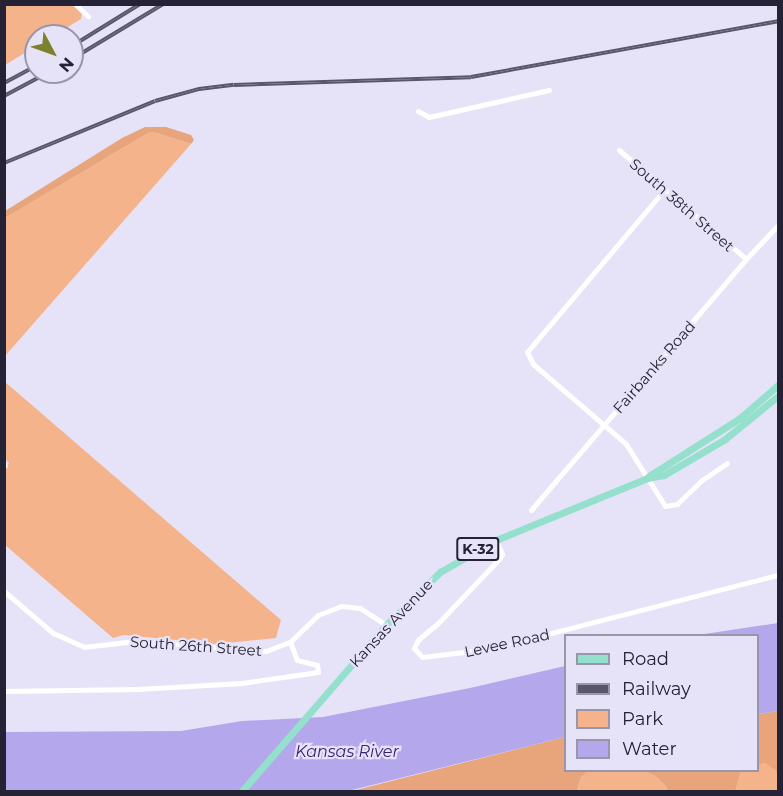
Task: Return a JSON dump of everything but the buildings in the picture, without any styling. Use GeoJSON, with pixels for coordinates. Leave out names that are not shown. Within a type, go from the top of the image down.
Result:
{"type":"FeatureCollection","features":[{"type":"Feature","properties":{"kind":"main road","name":"Kansas Avenue"},"geometry":{"type":"LineString","coordinates":[[241,792],[386,626],[440,572],[496,540],[647,478],[740,418],[778,385]]}},
{"type":"Feature","properties":{"kind":"main road","name":"Kansas Avenue"},"geometry":{"type":"LineString","coordinates":[[647,478],[664,475],[690,461],[725,439],[778,396]]}},
{"type":"Feature","properties":{"kind":"street"},"geometry":{"type":"LineString","coordinates":[[75,4],[88,16]]}},
{"type":"Feature","properties":{"kind":"street"},"geometry":{"type":"LineString","coordinates":[[418,111],[429,117],[549,90]]}},
{"type":"Feature","properties":{"kind":"street","name":"South 38th Street"},"geometry":{"type":"LineString","coordinates":[[619,150],[746,260]]}},
{"type":"Feature","properties":{"kind":"street"},"geometry":{"type":"LineString","coordinates":[[664,190],[527,352],[533,364],[632,451],[662,503],[671,506],[683,499],[711,473],[727,463]]}},
{"type":"Feature","properties":{"kind":"street","name":"Fairbanks Road"},"geometry":{"type":"LineString","coordinates":[[531,510],[746,260],[778,227]]}},
{"type":"Feature","properties":{"kind":"street","name":"Levee Road"},"geometry":{"type":"LineString","coordinates":[[496,540],[502,554],[501,558],[477,579],[438,623],[418,639],[414,648],[422,657],[489,649],[778,575]]}},
{"type":"Feature","properties":{"kind":"street","name":"South 26th Street"},"geometry":{"type":"LineString","coordinates":[[4,591],[53,633],[77,646],[135,641],[255,651],[273,649],[290,642],[318,615],[341,606],[360,608],[386,626]]}},
{"type":"Feature","properties":{"kind":"street"},"geometry":{"type":"LineString","coordinates":[[4,691],[159,688],[242,683],[318,672],[317,665],[297,660],[290,642]]}},
{"type":"Feature","properties":{"kind":"green space"},"geometry":{"type":"Polygon","coordinates":[[[68,4],[74,5],[82,12],[81,19],[73,24],[24,24],[24,53],[5,65],[4,5],[68,4]]]}},
{"type":"Feature","properties":{"kind":"green space"},"geometry":{"type":"Polygon","coordinates":[[[154,132],[191,144],[5,356],[5,218],[148,133],[154,132]]]}},
{"type":"Feature","properties":{"kind":"green space"},"geometry":{"type":"Polygon","coordinates":[[[4,381],[281,620],[276,638],[217,644],[124,635],[113,638],[5,545],[5,469],[9,463],[5,459],[4,381]]]}},
{"type":"Feature","properties":{"kind":"green space"},"geometry":{"type":"Polygon","coordinates":[[[765,763],[778,773],[778,791],[735,792],[741,772],[759,772],[759,765],[765,763]]]}},
{"type":"Feature","properties":{"kind":"green space"},"geometry":{"type":"Polygon","coordinates":[[[586,772],[645,772],[654,775],[666,786],[667,791],[577,792],[581,777],[586,772]]]}},
{"type":"Feature","properties":{"kind":"shaded area"},"geometry":{"type":"Polygon","coordinates":[[[145,127],[166,127],[191,135],[194,140],[191,144],[154,132],[148,133],[5,218],[5,211],[122,138],[145,127]]]}},
{"type":"Feature","properties":{"kind":"shaded area"},"geometry":{"type":"Polygon","coordinates":[[[778,711],[778,773],[765,763],[759,765],[759,714],[778,711]]]}},
{"type":"Feature","properties":{"kind":"shaded area"},"geometry":{"type":"Polygon","coordinates":[[[564,737],[564,772],[587,772],[581,777],[577,791],[348,792],[564,737]]]}},
{"type":"Feature","properties":{"kind":"shaded area"},"geometry":{"type":"Polygon","coordinates":[[[645,772],[741,772],[735,792],[667,791],[666,786],[654,775],[645,772]]]}},
{"type":"Feature","properties":{"kind":"water"},"geometry":{"type":"Polygon","coordinates":[[[778,623],[778,711],[759,714],[759,634],[705,634],[778,623]]]}},
{"type":"Feature","properties":{"kind":"water","name":"Kansas River"},"geometry":{"type":"Polygon","coordinates":[[[564,666],[564,737],[348,791],[5,791],[4,732],[181,731],[242,721],[323,717],[470,688],[564,666]]]}},
{"type":"Feature","properties":{"kind":"railway"},"geometry":{"type":"LineString","coordinates":[[84,39],[140,4]]}},
{"type":"Feature","properties":{"kind":"railway"},"geometry":{"type":"LineString","coordinates":[[84,52],[163,4]]}},
{"type":"Feature","properties":{"kind":"railway"},"geometry":{"type":"LineString","coordinates":[[4,163],[155,101],[199,89],[234,85],[471,77],[778,21]]}},
{"type":"Feature","properties":{"kind":"railway"},"geometry":{"type":"LineString","coordinates":[[4,83],[24,72]]}},
{"type":"Feature","properties":{"kind":"railway"},"geometry":{"type":"LineString","coordinates":[[4,96],[26,84]]}}]}
